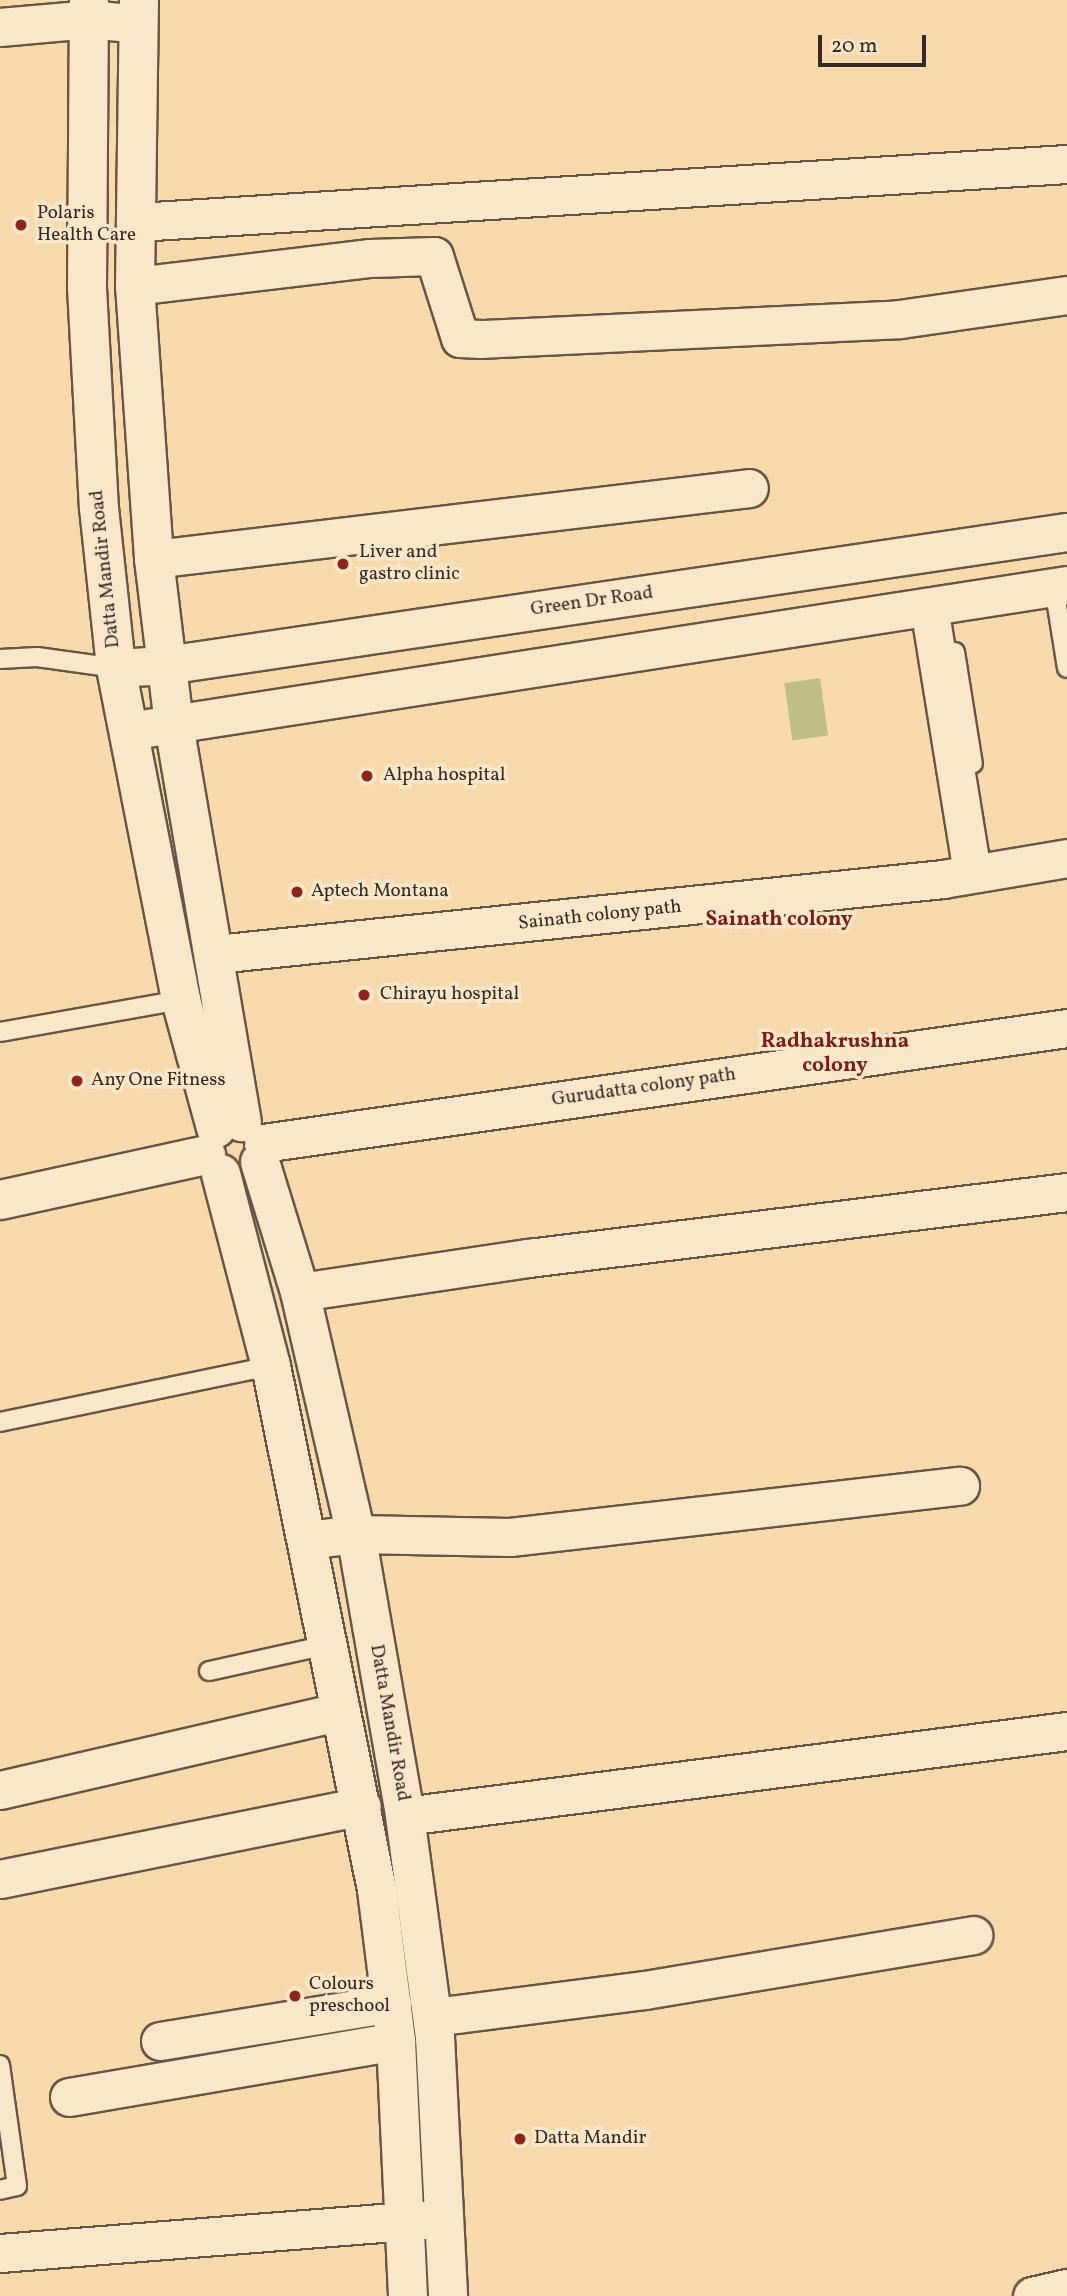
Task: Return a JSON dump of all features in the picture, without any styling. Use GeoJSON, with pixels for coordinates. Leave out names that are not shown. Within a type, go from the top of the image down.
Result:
{"type":"FeatureCollection","features":[{"type":"Feature","properties":{"kind":"main road","name":"Datta Mandir Road"},"geometry":{"type":"LineString","coordinates":[[89,9],[86,288],[99,509],[116,668],[181,1000],[235,1147],[300,1292],[356,1534],[405,1816],[433,2017],[447,2218],[448,2296]]}},
{"type":"Feature","properties":{"kind":"main road","name":"Datta Mandir Road"},"geometry":{"type":"LineString","coordinates":[[138,12],[135,286],[154,559],[166,664],[174,725],[216,954],[235,1147],[271,1366],[362,1806],[392,2003],[408,2296]]}},
{"type":"Feature","properties":{"kind":"main road"},"geometry":{"type":"LineString","coordinates":[[0,1200],[235,1147]]}},
{"type":"Feature","properties":{"kind":"street"},"geometry":{"type":"LineString","coordinates":[[0,27],[89,9],[138,12]]}},
{"type":"Feature","properties":{"kind":"street"},"geometry":{"type":"LineString","coordinates":[[137,222],[1067,164]]}},
{"type":"Feature","properties":{"kind":"street"},"geometry":{"type":"LineString","coordinates":[[135,286],[370,258],[434,256],[460,338],[481,339],[900,319],[1067,295]]}},
{"type":"Feature","properties":{"kind":"street"},"geometry":{"type":"LineString","coordinates":[[154,559],[749,488]]}},
{"type":"Feature","properties":{"kind":"street","name":"Green Dr Road"},"geometry":{"type":"LineString","coordinates":[[116,668],[243,653],[1067,532]]}},
{"type":"Feature","properties":{"kind":"street"},"geometry":{"type":"LineString","coordinates":[[733,582],[742,636]]}},
{"type":"Feature","properties":{"kind":"street"},"geometry":{"type":"LineString","coordinates":[[128,731],[1060,586]]}},
{"type":"Feature","properties":{"kind":"street"},"geometry":{"type":"LineString","coordinates":[[938,605],[972,873]]}},
{"type":"Feature","properties":{"kind":"street"},"geometry":{"type":"LineString","coordinates":[[243,653],[252,713]]}},
{"type":"Feature","properties":{"kind":"street","name":"Sainath colony path"},"geometry":{"type":"LineString","coordinates":[[216,954],[423,935],[972,873],[1067,858]]}},
{"type":"Feature","properties":{"kind":"street","name":"Gurudatta colony path"},"geometry":{"type":"LineString","coordinates":[[235,1147],[1067,1028]]}},
{"type":"Feature","properties":{"kind":"street"},"geometry":{"type":"LineString","coordinates":[[300,1292],[528,1258],[1067,1192]]}},
{"type":"Feature","properties":{"kind":"street"},"geometry":{"type":"LineString","coordinates":[[306,1540],[356,1534],[510,1537],[960,1486]]}},
{"type":"Feature","properties":{"kind":"street"},"geometry":{"type":"LineString","coordinates":[[0,1790],[341,1711]]}},
{"type":"Feature","properties":{"kind":"street"},"geometry":{"type":"LineString","coordinates":[[405,1816],[1067,1731]]}},
{"type":"Feature","properties":{"kind":"street"},"geometry":{"type":"LineString","coordinates":[[0,1879],[362,1806]]}},
{"type":"Feature","properties":{"kind":"street"},"geometry":{"type":"LineString","coordinates":[[433,2017],[645,1990],[973,1936]]}},
{"type":"Feature","properties":{"kind":"street"},"geometry":{"type":"LineString","coordinates":[[160,2041],[392,2003]]}},
{"type":"Feature","properties":{"kind":"street"},"geometry":{"type":"LineString","coordinates":[[69,2097],[396,2041]]}},
{"type":"Feature","properties":{"kind":"street"},"geometry":{"type":"LineString","coordinates":[[0,2253],[447,2218]]}},
{"type":"Feature","properties":{"kind":"street"},"geometry":{"type":"LineString","coordinates":[[1032,2296],[1067,2288]]}},
{"type":"Feature","properties":{"kind":"lane"},"geometry":{"type":"LineString","coordinates":[[1060,586],[1067,668]]}},
{"type":"Feature","properties":{"kind":"lane"},"geometry":{"type":"LineString","coordinates":[[938,605],[973,764]]}},
{"type":"Feature","properties":{"kind":"lane"},"geometry":{"type":"LineString","coordinates":[[0,659],[37,657],[116,668]]}},
{"type":"Feature","properties":{"kind":"lane"},"geometry":{"type":"LineString","coordinates":[[0,1032],[181,1000]]}},
{"type":"Feature","properties":{"kind":"lane"},"geometry":{"type":"LineString","coordinates":[[0,1422],[271,1366]]}},
{"type":"Feature","properties":{"kind":"lane"},"geometry":{"type":"LineString","coordinates":[[209,1671],[327,1645]]}},
{"type":"Feature","properties":{"kind":"lane"},"geometry":{"type":"LineString","coordinates":[[0,2065],[17,2186],[0,2190]]}},
{"type":"Feature","properties":{"kind":"shaded area"},"geometry":{"type":"Polygon","coordinates":[[[820,678],[828,735],[792,740],[784,683],[820,678]]]}},
{"type":"Feature","properties":{"kind":"place","name":"Polaris Health Care"},"geometry":{"type":"Point","coordinates":[21,225]}},
{"type":"Feature","properties":{"kind":"place","name":"Liver and gastro clinic"},"geometry":{"type":"Point","coordinates":[343,564]}},
{"type":"Feature","properties":{"kind":"place","name":"Alpha hospital"},"geometry":{"type":"Point","coordinates":[367,776]}},
{"type":"Feature","properties":{"kind":"place","name":"Aptech Montana"},"geometry":{"type":"Point","coordinates":[297,892]}},
{"type":"Feature","properties":{"kind":"place","name":"Chirayu hospital"},"geometry":{"type":"Point","coordinates":[364,995]}},
{"type":"Feature","properties":{"kind":"place","name":"Any One Fitness"},"geometry":{"type":"Point","coordinates":[77,1081]}},
{"type":"Feature","properties":{"kind":"place","name":"Colours preschool"},"geometry":{"type":"Point","coordinates":[295,1996]}},
{"type":"Feature","properties":{"kind":"place","name":"Datta Mandir"},"geometry":{"type":"Point","coordinates":[520,2139]}},
{"type":"Feature","properties":{"kind":"district","name":"Sainath colony"},"geometry":{"type":"Point","coordinates":[779,920]}},
{"type":"Feature","properties":{"kind":"district","name":"Radhakrushna colony"},"geometry":{"type":"Point","coordinates":[835,1054]}}]}
